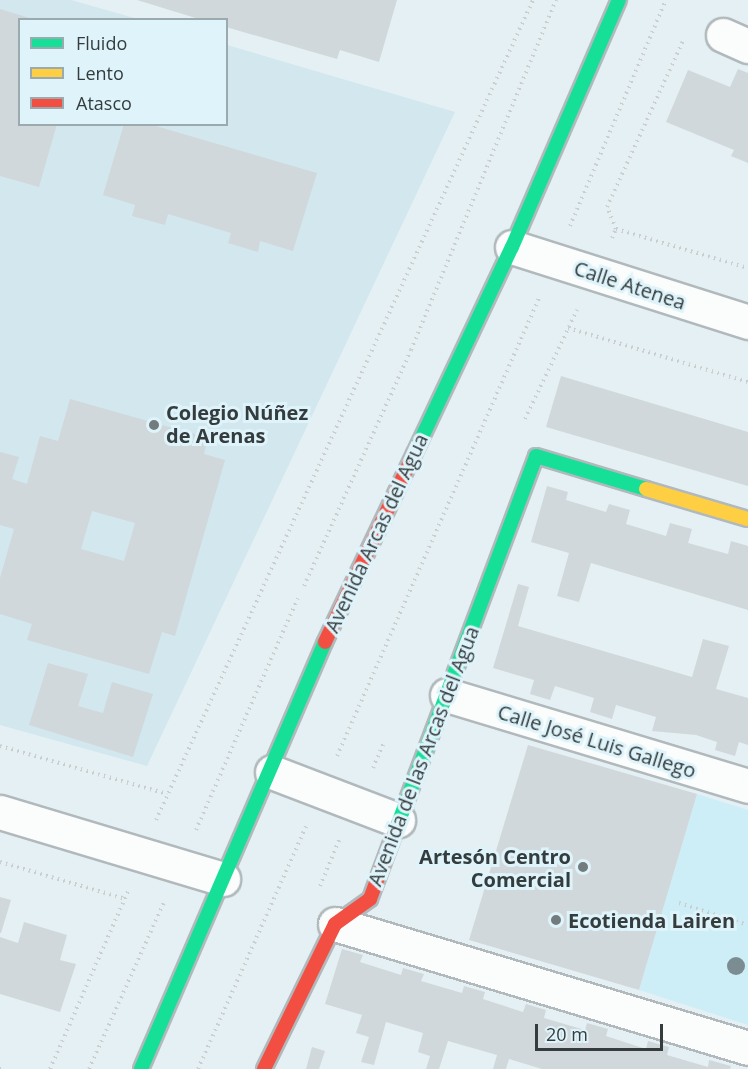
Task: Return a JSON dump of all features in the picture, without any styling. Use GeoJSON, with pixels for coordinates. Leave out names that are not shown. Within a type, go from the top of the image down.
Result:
{"type":"FeatureCollection","features":[{"type":"Feature","properties":{"kind":"street","name":"Avenida Arcas del Agua"},"geometry":{"type":"LineString","coordinates":[[141,1069],[361,563],[512,247],[619,0]]}},
{"type":"Feature","properties":{"kind":"street","name":"Calle Atenea"},"geometry":{"type":"LineString","coordinates":[[512,247],[748,322]]}},
{"type":"Feature","properties":{"kind":"street","name":"Avenida de las Arcas del Agua"},"geometry":{"type":"LineString","coordinates":[[264,1069],[335,924],[369,899],[536,456],[748,519]]}},
{"type":"Feature","properties":{"kind":"street","name":"Calle José Luis Gallego"},"geometry":{"type":"LineString","coordinates":[[447,695],[748,786]]}},
{"type":"Feature","properties":{"kind":"street"},"geometry":{"type":"LineString","coordinates":[[272,772],[398,820]]}},
{"type":"Feature","properties":{"kind":"street"},"geometry":{"type":"LineString","coordinates":[[0,812],[223,879]]}},
{"type":"Feature","properties":{"kind":"street"},"geometry":{"type":"LineString","coordinates":[[335,924],[748,1047]]}},
{"type":"Feature","properties":{"kind":"path"},"geometry":{"type":"LineString","coordinates":[[50,1069],[126,899],[141,854],[167,794],[533,0]]}},
{"type":"Feature","properties":{"kind":"path"},"geometry":{"type":"LineString","coordinates":[[89,1069],[411,350],[556,0]]}},
{"type":"Feature","properties":{"kind":"path"},"geometry":{"type":"LineString","coordinates":[[198,1069],[555,261],[666,0]]}},
{"type":"Feature","properties":{"kind":"path"},"geometry":{"type":"LineString","coordinates":[[616,229],[748,268]]}},
{"type":"Feature","properties":{"kind":"path"},"geometry":{"type":"LineString","coordinates":[[568,328],[748,382]]}},
{"type":"Feature","properties":{"kind":"path"},"geometry":{"type":"LineString","coordinates":[[0,746],[167,794]]}},
{"type":"Feature","properties":{"kind":"path"},"geometry":{"type":"LineString","coordinates":[[0,862],[126,899]]}},
{"type":"Feature","properties":{"kind":"path"},"geometry":{"type":"LineString","coordinates":[[679,903],[748,925]]}},
{"type":"Feature","properties":{"kind":"shaded area","name":"Colegio Núñez de Arenas"},"geometry":{"type":"Polygon","coordinates":[[[0,0],[71,0],[134,18],[18,18],[18,126],[228,126],[228,45],[455,112],[147,766],[0,725],[0,0]]]}},
{"type":"Feature","properties":{"kind":"shaded area"},"geometry":{"type":"Polygon","coordinates":[[[697,794],[748,810],[748,1025],[639,990],[697,794]]]}},
{"type":"Feature","properties":{"kind":"building"},"geometry":{"type":"Polygon","coordinates":[[[137,0],[397,0],[379,62],[340,50],[337,59],[228,28],[228,18],[196,18],[137,0]]]}},
{"type":"Feature","properties":{"kind":"building"},"geometry":{"type":"Polygon","coordinates":[[[0,9],[30,18],[18,18],[18,126],[56,126],[39,187],[0,176],[0,9]]]}},
{"type":"Feature","properties":{"kind":"building"},"geometry":{"type":"Polygon","coordinates":[[[738,69],[748,73],[748,163],[731,156],[734,150],[666,122],[688,70],[730,87],[738,69]]]}},
{"type":"Feature","properties":{"kind":"building"},"geometry":{"type":"Polygon","coordinates":[[[123,126],[156,126],[317,173],[293,251],[260,241],[258,252],[228,243],[231,233],[168,214],[165,225],[132,216],[135,205],[103,195],[123,126]]]}},
{"type":"Feature","properties":{"kind":"building"},"geometry":{"type":"Polygon","coordinates":[[[561,376],[748,432],[748,486],[546,427],[561,376]]]}},
{"type":"Feature","properties":{"kind":"building"},"geometry":{"type":"Polygon","coordinates":[[[70,399],[208,438],[204,454],[225,460],[175,636],[162,632],[149,674],[27,640],[32,624],[0,614],[0,578],[14,529],[0,525],[0,452],[19,457],[12,479],[27,484],[40,436],[58,441],[70,399]],[[92,511],[81,549],[124,561],[135,523],[92,511]]]}},
{"type":"Feature","properties":{"kind":"building"},"geometry":{"type":"Polygon","coordinates":[[[547,486],[568,492],[566,500],[606,512],[609,504],[630,510],[626,524],[666,536],[670,523],[692,529],[688,543],[728,554],[731,541],[748,546],[748,610],[591,563],[579,602],[557,596],[569,553],[531,542],[547,486]]]}},
{"type":"Feature","properties":{"kind":"building"},"geometry":{"type":"Polygon","coordinates":[[[518,584],[529,587],[518,626],[692,677],[703,639],[729,646],[716,689],[748,698],[748,745],[739,742],[735,756],[715,750],[717,742],[696,735],[652,731],[656,717],[616,705],[612,719],[590,712],[594,698],[555,686],[550,700],[530,694],[534,680],[493,668],[518,584]]]}},
{"type":"Feature","properties":{"kind":"building"},"geometry":{"type":"Polygon","coordinates":[[[48,663],[88,674],[78,706],[103,713],[112,682],[153,694],[133,757],[29,725],[48,663]]]}},
{"type":"Feature","properties":{"kind":"building","name":"Artesón Centro Comercial"},"geometry":{"type":"Polygon","coordinates":[[[528,745],[697,794],[639,990],[469,940],[528,745]]]}},
{"type":"Feature","properties":{"kind":"building"},"geometry":{"type":"Polygon","coordinates":[[[0,897],[11,900],[1,933],[0,933],[0,897]]]}},
{"type":"Feature","properties":{"kind":"building"},"geometry":{"type":"Polygon","coordinates":[[[24,922],[67,935],[60,960],[76,964],[60,1012],[0,994],[0,937],[18,943],[24,922]]]}},
{"type":"Feature","properties":{"kind":"building"},"geometry":{"type":"Polygon","coordinates":[[[342,949],[363,955],[360,962],[401,975],[403,968],[424,974],[421,981],[462,993],[464,986],[485,992],[483,999],[523,1012],[526,1004],[546,1010],[544,1018],[585,1030],[587,1023],[608,1029],[606,1036],[646,1049],[648,1041],[669,1047],[667,1055],[708,1067],[709,1060],[731,1066],[730,1069],[542,1069],[509,1059],[506,1069],[493,1069],[497,1055],[448,1041],[439,1069],[426,1069],[430,1056],[418,1052],[423,1033],[386,1022],[374,1065],[361,1062],[369,1037],[356,1033],[362,1015],[325,1004],[342,949]]]}},
{"type":"Feature","properties":{"kind":"building"},"geometry":{"type":"Polygon","coordinates":[[[312,1047],[325,1051],[319,1069],[306,1069],[312,1047]]]}},
{"type":"Feature","properties":{"kind":"traffic: fast"},"geometry":{"type":"LineString","coordinates":[[414,454],[512,247],[619,0]]}},
{"type":"Feature","properties":{"kind":"traffic: fast"},"geometry":{"type":"LineString","coordinates":[[396,829],[536,456],[646,489]]}},
{"type":"Feature","properties":{"kind":"traffic: fast"},"geometry":{"type":"LineString","coordinates":[[141,1069],[325,642]]}},
{"type":"Feature","properties":{"kind":"traffic: slow"},"geometry":{"type":"LineString","coordinates":[[646,489],[748,519]]}},
{"type":"Feature","properties":{"kind":"traffic: jam"},"geometry":{"type":"LineString","coordinates":[[325,642],[414,454]]}},
{"type":"Feature","properties":{"kind":"traffic: jam"},"geometry":{"type":"LineString","coordinates":[[264,1069],[335,924],[370,899],[396,829]]}},
{"type":"Feature","properties":{"kind":"place","name":"Colegio Núñez de Arenas"},"geometry":{"type":"Point","coordinates":[154,425]}},
{"type":"Feature","properties":{"kind":"place","name":"Artesón Centro Comercial"},"geometry":{"type":"Point","coordinates":[583,867]}},
{"type":"Feature","properties":{"kind":"place","name":"Ecotienda Lairen"},"geometry":{"type":"Point","coordinates":[556,920]}}]}
